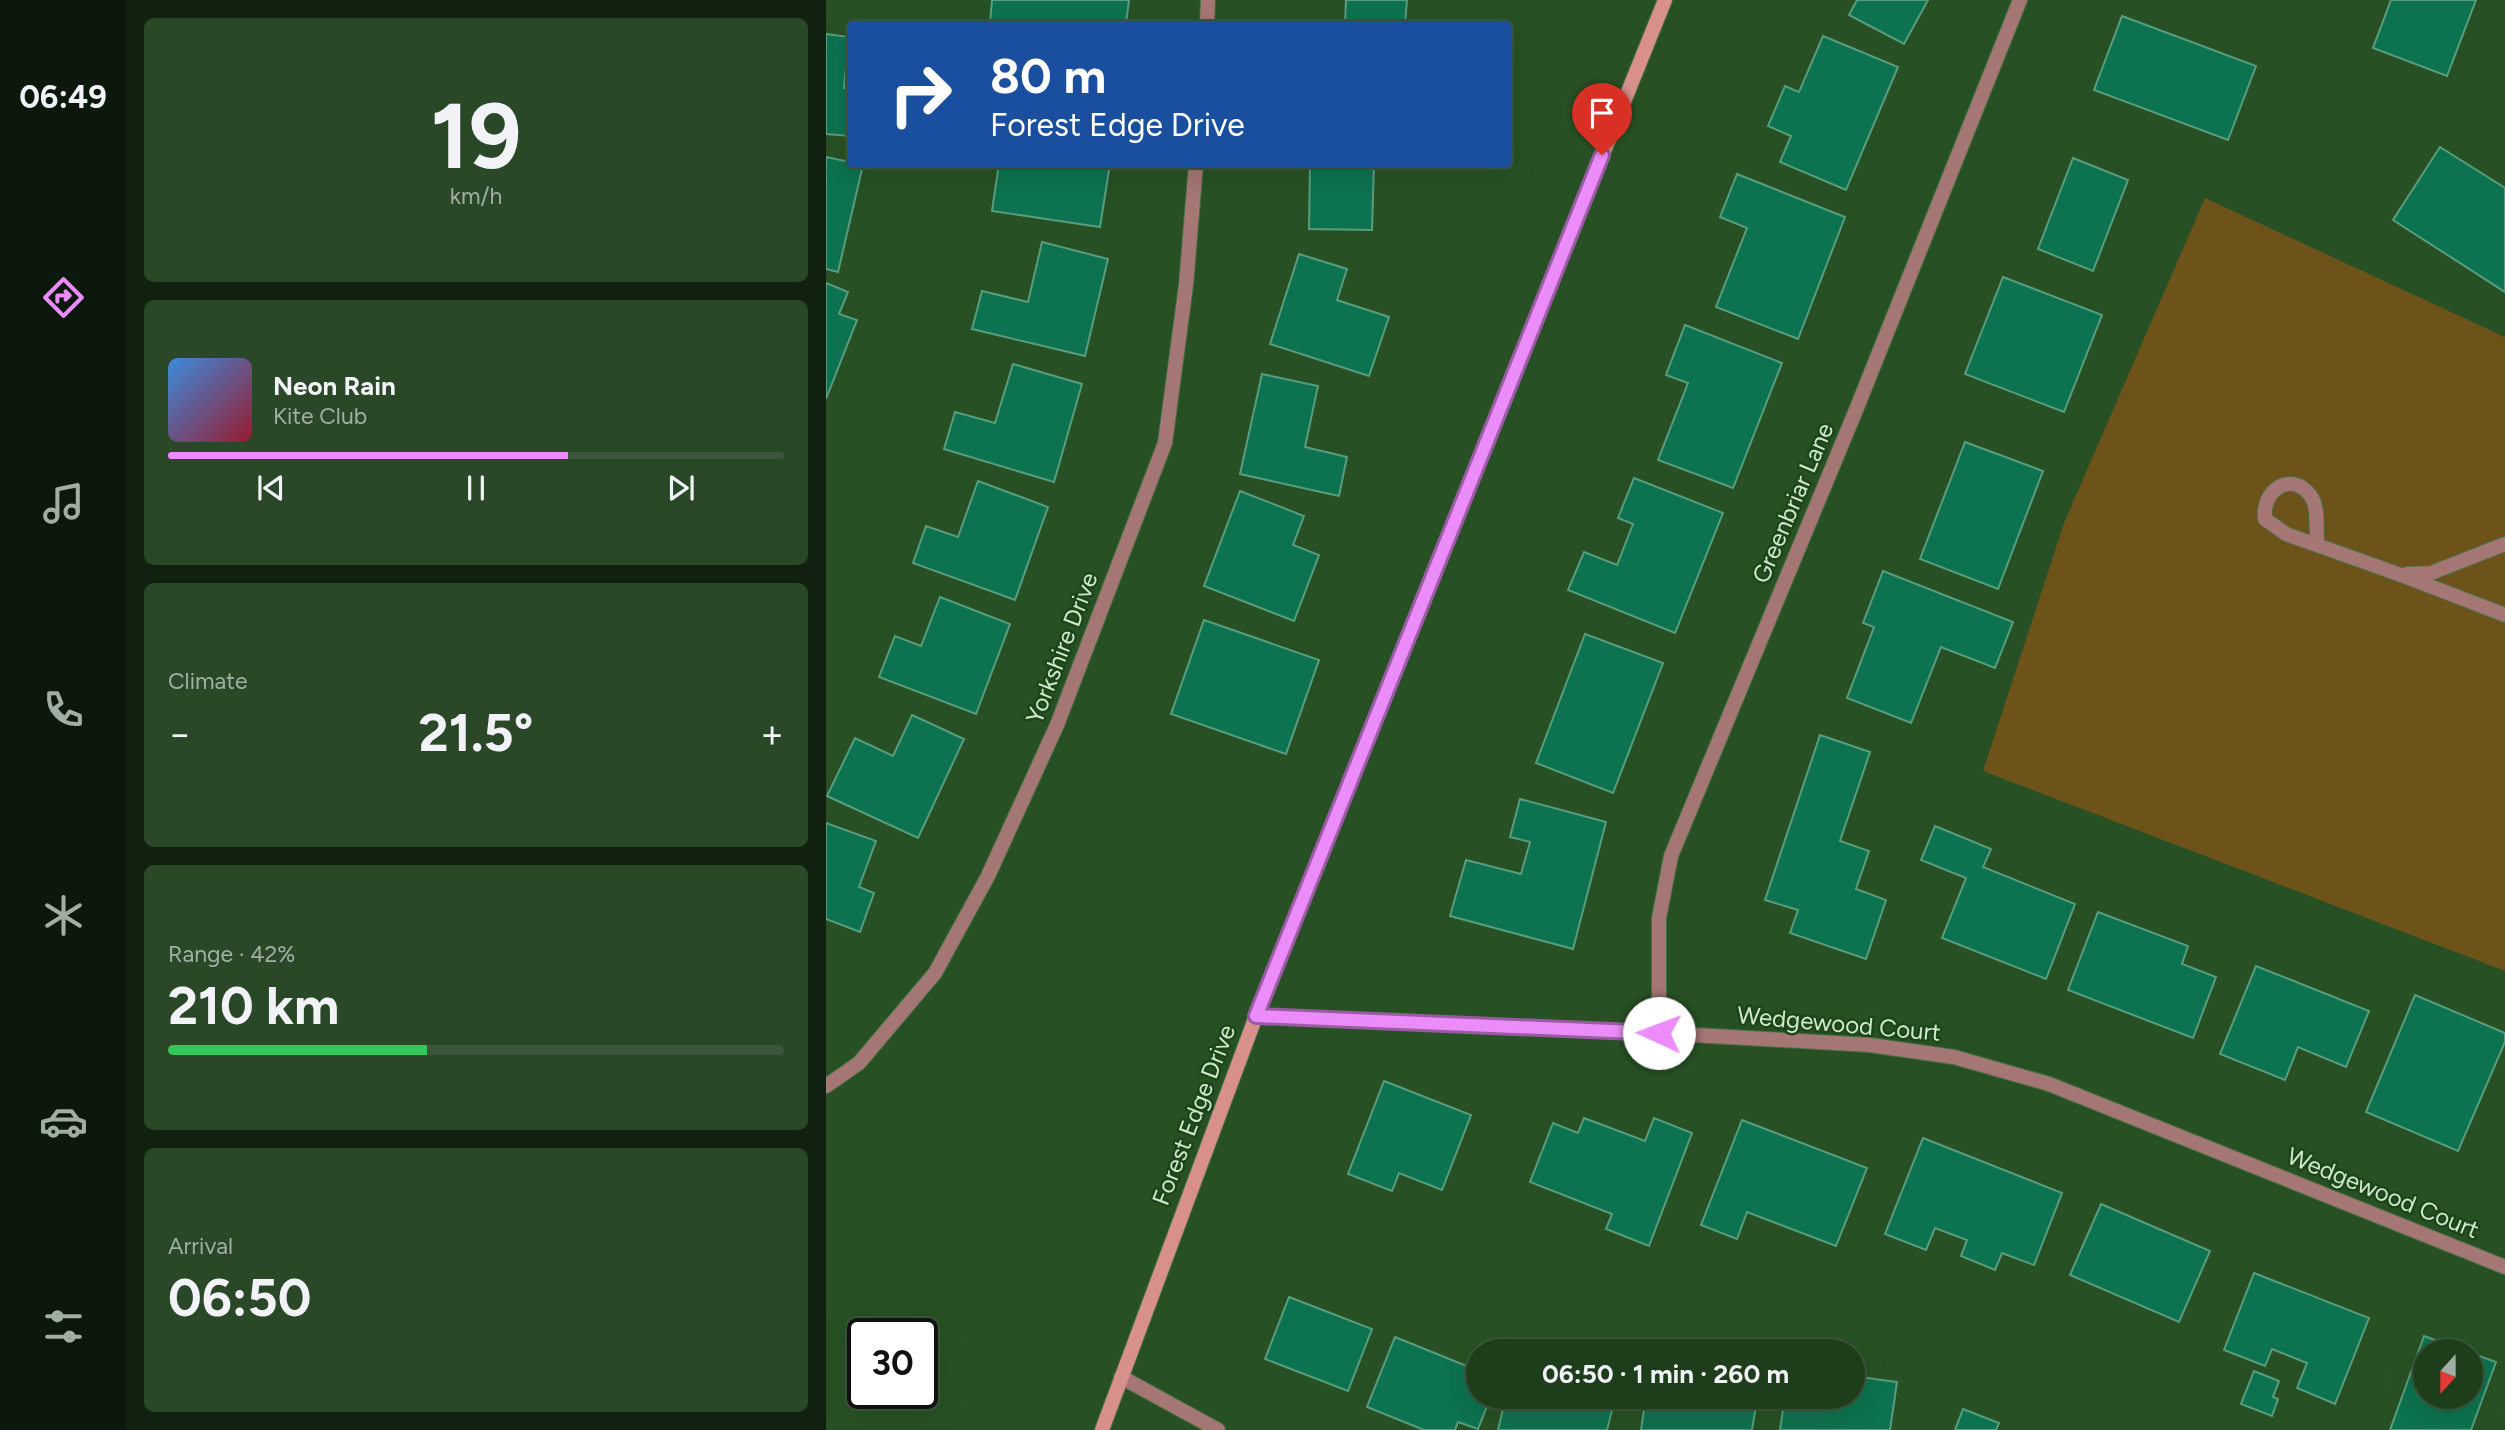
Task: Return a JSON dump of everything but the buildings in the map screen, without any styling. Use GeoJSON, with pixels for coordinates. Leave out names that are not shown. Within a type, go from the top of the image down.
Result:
{"type":"FeatureCollection","features":[{"type":"Feature","properties":{"kind":"street"},"geometry":{"type":"LineString","coordinates":[[1207,21],[1208,0]]}},
{"type":"Feature","properties":{"kind":"street","name":"Forest Edge Drive"},"geometry":{"type":"LineString","coordinates":[[1102,1430],[1256,1016],[1665,0]]}},
{"type":"Feature","properties":{"kind":"street","name":"Greenbriar Lane"},"geometry":{"type":"LineString","coordinates":[[1659,1033],[1658,918],[1671,856],[1857,410],[2020,0]]}},
{"type":"Feature","properties":{"kind":"street","name":"Yorkshire Drive"},"geometry":{"type":"LineString","coordinates":[[826,1086],[859,1063],[935,973],[988,876],[1057,725],[1165,443],[1186,285],[1196,168]]}},
{"type":"Feature","properties":{"kind":"street"},"geometry":{"type":"LineString","coordinates":[[2317,544],[2315,504],[2310,494],[2301,487],[2290,484],[2278,487],[2270,493],[2263,509],[2265,519],[2286,534],[2505,615]]}},
{"type":"Feature","properties":{"kind":"street"},"geometry":{"type":"LineString","coordinates":[[2401,575],[2431,573],[2505,544]]}},
{"type":"Feature","properties":{"kind":"street","name":"Wedgewood Court"},"geometry":{"type":"LineString","coordinates":[[1256,1016],[1870,1045],[1954,1057],[2049,1084],[2505,1267]]}},
{"type":"Feature","properties":{"kind":"street"},"geometry":{"type":"LineString","coordinates":[[1121,1377],[1218,1430]]}},
{"type":"Feature","properties":{"kind":"shaded area"},"geometry":{"type":"Polygon","coordinates":[[[2205,198],[2505,337],[2505,971],[1983,771],[2064,523],[2205,198]]]}},
{"type":"Feature","properties":{"kind":"route"},"geometry":{"type":"LineString","coordinates":[[1602,155],[1256,1016],[1659,1033]]}}]}
